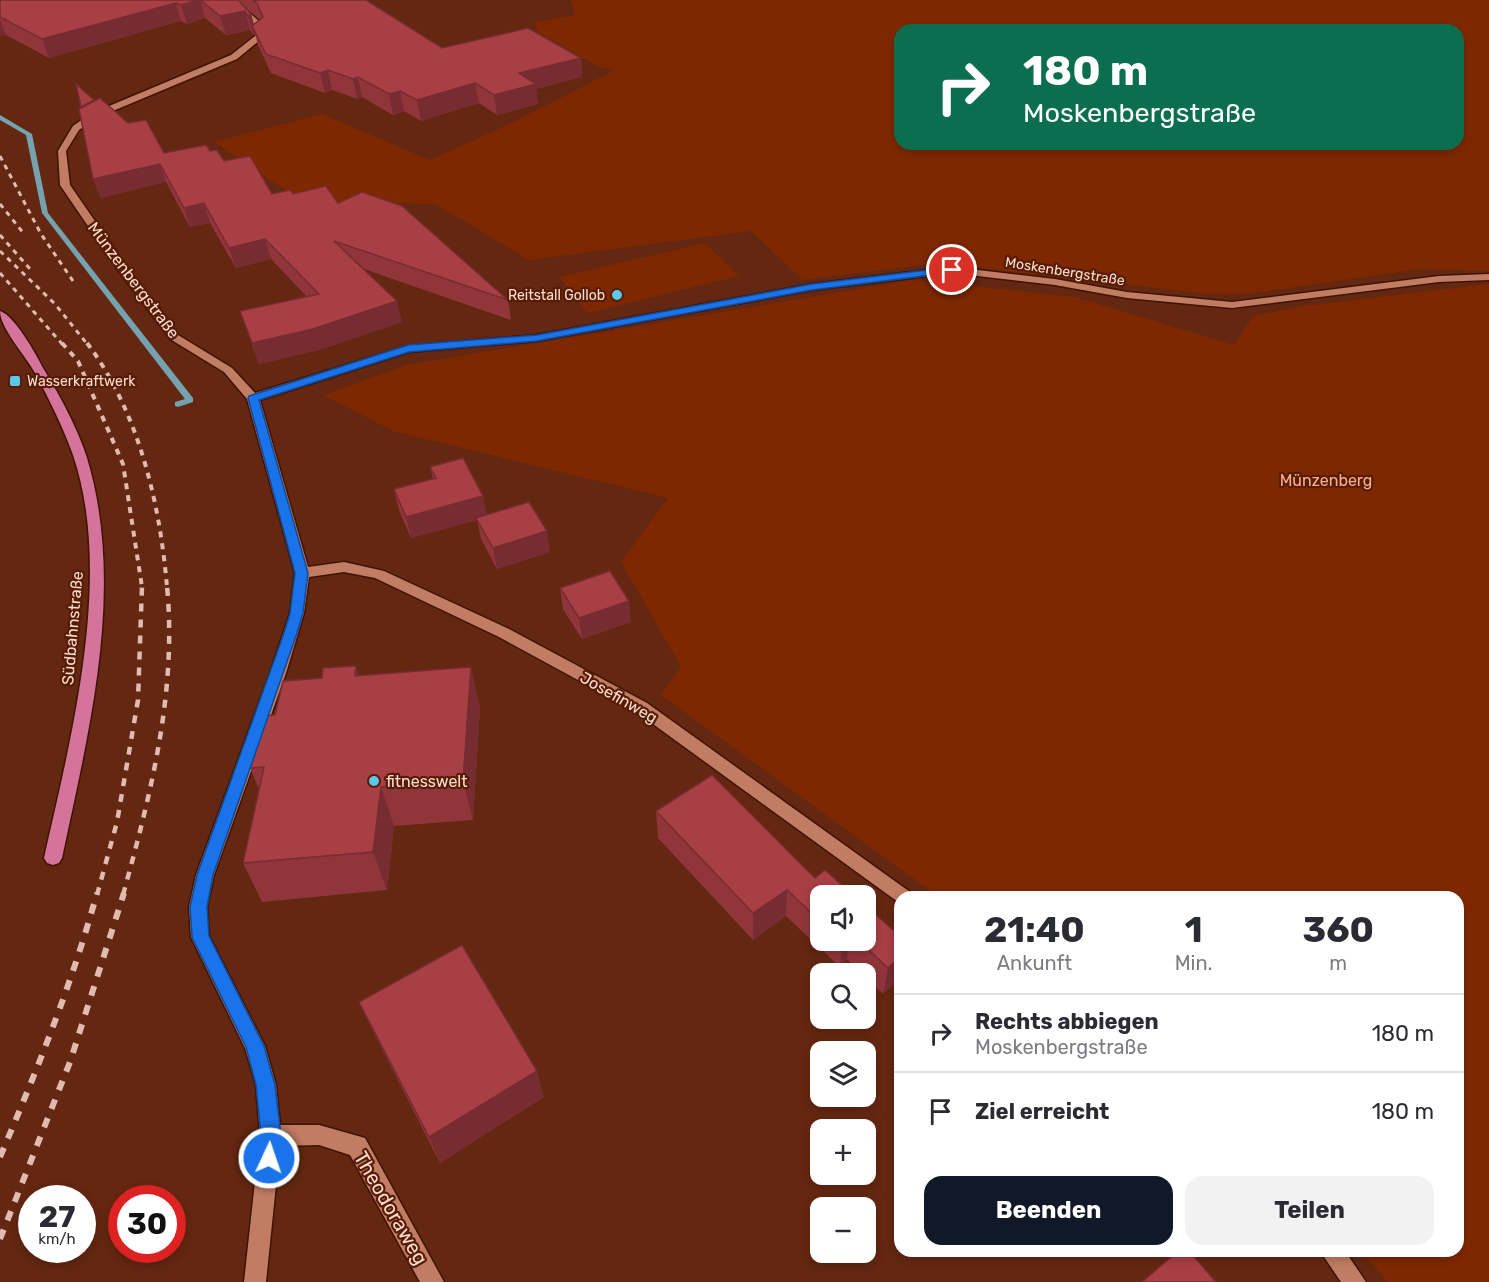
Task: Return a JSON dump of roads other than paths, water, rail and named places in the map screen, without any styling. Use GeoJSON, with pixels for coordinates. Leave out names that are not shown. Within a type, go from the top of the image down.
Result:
{"type":"FeatureCollection","features":[{"type":"Feature","properties":{"kind":"main road","name":"Südbahnstraße"},"geometry":{"type":"LineString","coordinates":[[0,314],[42,373],[80,457],[93,516],[96,580],[86,686],[78,743],[53,858]]}},
{"type":"Feature","properties":{"kind":"street","name":"Münzenbergstraße"},"geometry":{"type":"LineString","coordinates":[[221,0],[247,14],[263,33],[234,57],[120,104],[76,128],[62,151],[65,185],[122,268],[174,337],[228,370],[253,398],[302,573],[297,613],[205,875],[198,907],[200,937],[255,1046],[266,1085],[271,1136],[255,1282]]}},
{"type":"Feature","properties":{"kind":"street","name":"Moskenbergstraße"},"geometry":{"type":"LineString","coordinates":[[253,398],[408,349],[537,338],[812,287],[952,270],[1054,282],[1127,295],[1232,305],[1439,279],[1489,277]]}},
{"type":"Feature","properties":{"kind":"street","name":"Josefinweg"},"geometry":{"type":"LineString","coordinates":[[302,573],[344,567],[379,574],[504,633],[641,708],[896,891]]}},
{"type":"Feature","properties":{"kind":"street","name":"Theodoraweg"},"geometry":{"type":"LineString","coordinates":[[271,1136],[319,1135],[357,1146],[433,1282]]}},
{"type":"Feature","properties":{"kind":"street"},"geometry":{"type":"LineString","coordinates":[[1336,1257],[1355,1282]]}},
{"type":"Feature","properties":{"kind":"waterway"},"geometry":{"type":"LineString","coordinates":[[0,117],[29,134],[45,213],[190,400],[178,404]]}},
{"type":"Feature","properties":{"kind":"railway"},"geometry":{"type":"LineString","coordinates":[[0,156],[41,234],[73,281]]}},
{"type":"Feature","properties":{"kind":"railway"},"geometry":{"type":"LineString","coordinates":[[0,204],[25,235]]}},
{"type":"Feature","properties":{"kind":"railway"},"geometry":{"type":"LineString","coordinates":[[0,235],[31,270]]}},
{"type":"Feature","properties":{"kind":"railway"},"geometry":{"type":"LineString","coordinates":[[0,251],[55,304],[88,345]]}},
{"type":"Feature","properties":{"kind":"railway"},"geometry":{"type":"LineString","coordinates":[[0,273],[63,345]]}},
{"type":"Feature","properties":{"kind":"railway"},"geometry":{"type":"LineString","coordinates":[[62,343],[78,361],[123,464],[142,587]]}},
{"type":"Feature","properties":{"kind":"railway"},"geometry":{"type":"LineString","coordinates":[[87,343],[105,370],[120,399],[144,460],[159,524],[167,587]]}},
{"type":"Feature","properties":{"kind":"railway"},"geometry":{"type":"LineString","coordinates":[[123,895],[152,780],[165,703],[169,626],[167,586]]}},
{"type":"Feature","properties":{"kind":"railway"},"geometry":{"type":"LineString","coordinates":[[97,895],[117,822],[138,700],[142,587]]}},
{"type":"Feature","properties":{"kind":"railway"},"geometry":{"type":"LineString","coordinates":[[0,1157],[53,1026],[97,893]]}},
{"type":"Feature","properties":{"kind":"railway"},"geometry":{"type":"LineString","coordinates":[[0,1239],[70,1062],[124,893]]}},
{"type":"Feature","properties":{"kind":"place","name":"Reitstall Gollob"},"geometry":{"type":"Point","coordinates":[617,295]}},
{"type":"Feature","properties":{"kind":"place","name":"Wasserkraftwerk"},"geometry":{"type":"Point","coordinates":[15,381]}},
{"type":"Feature","properties":{"kind":"place","name":"fitnesswelt"},"geometry":{"type":"Point","coordinates":[374,781]}},
{"type":"Feature","properties":{"kind":"park label","name":"Münzenberg"},"geometry":{"type":"Point","coordinates":[1326,480]}}]}
